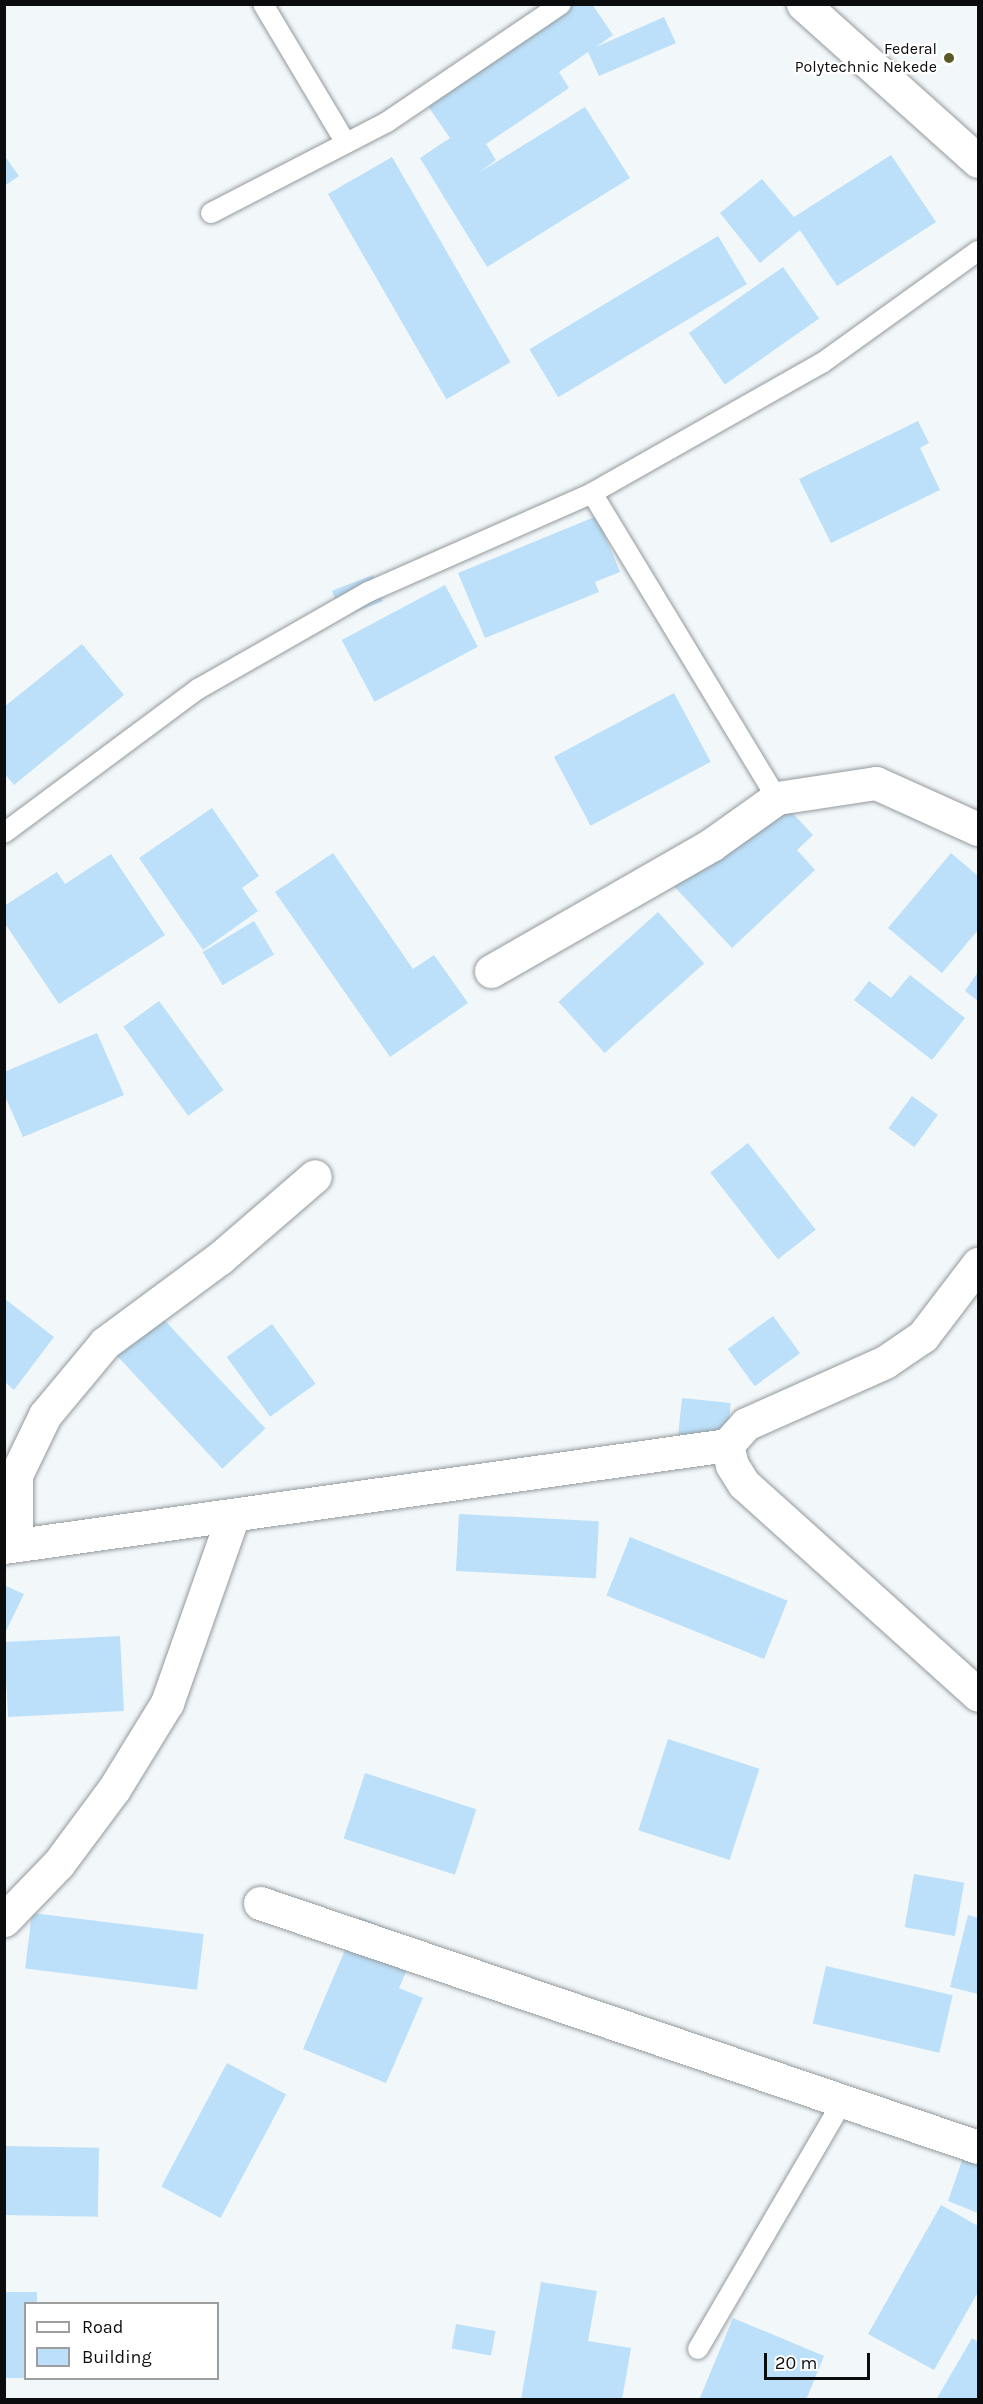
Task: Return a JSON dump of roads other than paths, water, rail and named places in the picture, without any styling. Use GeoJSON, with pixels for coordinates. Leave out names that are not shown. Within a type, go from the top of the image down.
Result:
{"type":"FeatureCollection","features":[{"type":"Feature","properties":{"kind":"street"},"geometry":{"type":"LineString","coordinates":[[803,4],[978,161]]}},
{"type":"Feature","properties":{"kind":"street"},"geometry":{"type":"LineString","coordinates":[[491,971],[711,845],[777,798],[876,783],[978,829]]}},
{"type":"Feature","properties":{"kind":"street"},"geometry":{"type":"LineString","coordinates":[[315,1176],[220,1258],[105,1343],[45,1415],[16,1475],[10,1546],[232,1518],[727,1445],[746,1424],[885,1362],[923,1336],[978,1264]]}},
{"type":"Feature","properties":{"kind":"street"},"geometry":{"type":"LineString","coordinates":[[727,1445],[732,1465],[744,1484],[978,1695]]}},
{"type":"Feature","properties":{"kind":"street"},"geometry":{"type":"LineString","coordinates":[[4,1920],[58,1863],[114,1789],[167,1703],[232,1518]]}},
{"type":"Feature","properties":{"kind":"street"},"geometry":{"type":"LineString","coordinates":[[260,1903],[978,2147]]}},
{"type":"Feature","properties":{"kind":"lane"},"geometry":{"type":"LineString","coordinates":[[263,4],[346,143]]}},
{"type":"Feature","properties":{"kind":"lane"},"geometry":{"type":"LineString","coordinates":[[211,213],[387,122],[561,4]]}},
{"type":"Feature","properties":{"kind":"lane"},"geometry":{"type":"LineString","coordinates":[[4,833],[198,689],[369,592],[592,493],[822,363],[978,251]]}},
{"type":"Feature","properties":{"kind":"lane"},"geometry":{"type":"LineString","coordinates":[[592,493],[777,798]]}},
{"type":"Feature","properties":{"kind":"lane"},"geometry":{"type":"LineString","coordinates":[[698,2349],[843,2101]]}},
{"type":"Feature","properties":{"kind":"place","name":"Federal Polytechnic Nekede"},"geometry":{"type":"Point","coordinates":[949,58]}}]}
